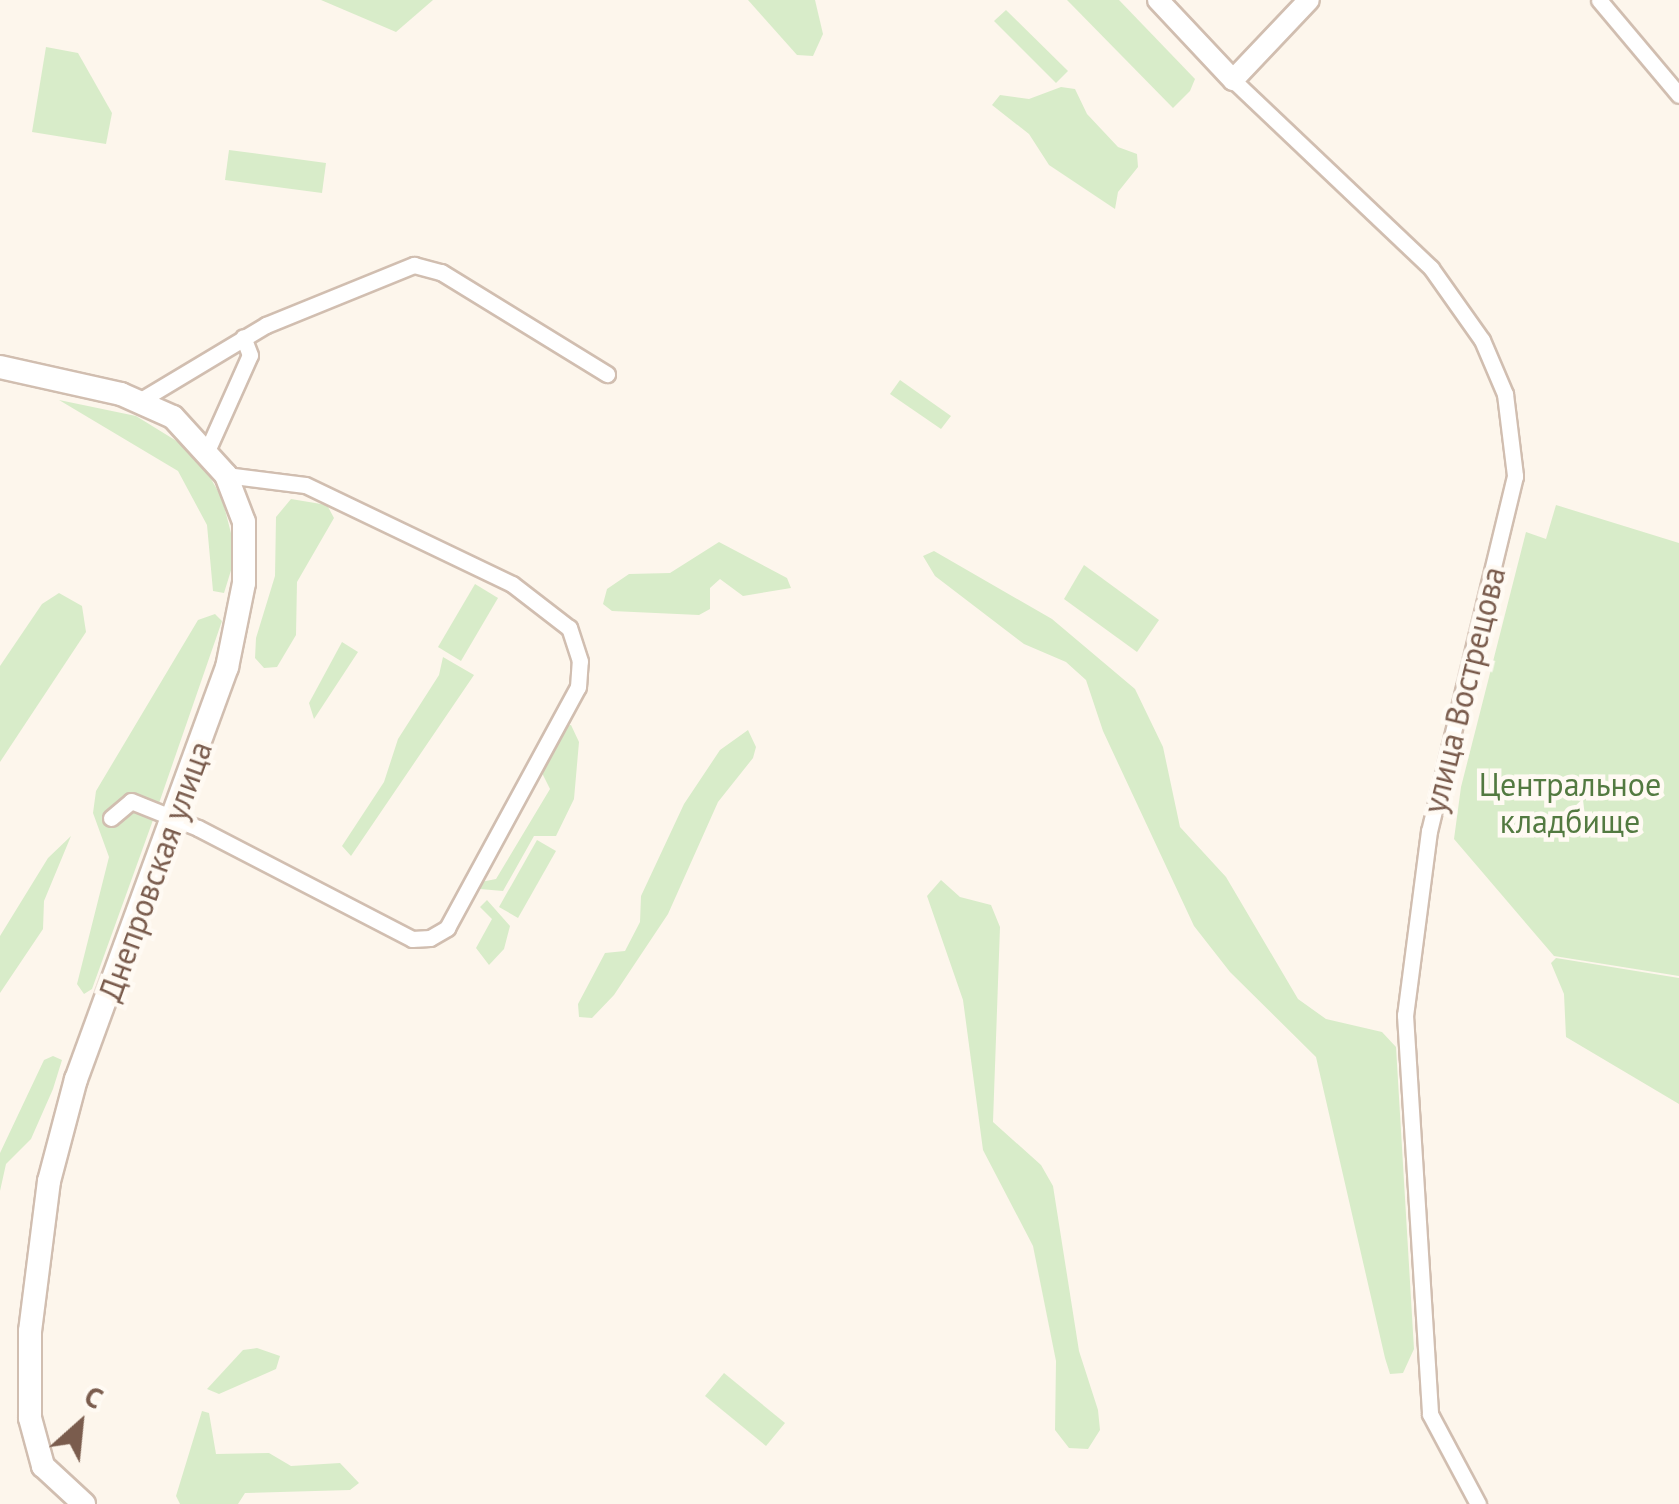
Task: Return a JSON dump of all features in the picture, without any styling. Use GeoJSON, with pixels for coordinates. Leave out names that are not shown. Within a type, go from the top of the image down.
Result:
{"type":"FeatureCollection","features":[{"type":"Feature","properties":{"kind":"main road","name":"Днепровская улица"},"geometry":{"type":"LineString","coordinates":[[0,367],[141,400],[173,417],[226,475],[244,522],[240,612],[176,819],[76,1079],[43,1218],[30,1331],[30,1418],[44,1466],[84,1504]]}},
{"type":"Feature","properties":{"kind":"street","name":"улица Вострецова"},"geometry":{"type":"LineString","coordinates":[[1158,0],[1233,80],[1441,280],[1496,366],[1511,428],[1512,491],[1430,831],[1405,1014],[1430,1414],[1478,1504]]}},
{"type":"Feature","properties":{"kind":"street"},"geometry":{"type":"LineString","coordinates":[[1233,80],[1310,0]]}},
{"type":"Feature","properties":{"kind":"street"},"geometry":{"type":"LineString","coordinates":[[1599,0],[1679,95]]}},
{"type":"Feature","properties":{"kind":"street"},"geometry":{"type":"LineString","coordinates":[[141,400],[243,337],[334,294],[422,265],[608,374]]}},
{"type":"Feature","properties":{"kind":"street"},"geometry":{"type":"LineString","coordinates":[[207,450],[250,355],[243,337]]}},
{"type":"Feature","properties":{"kind":"street"},"geometry":{"type":"LineString","coordinates":[[110,818],[131,802],[176,819],[412,939],[447,928],[468,884],[572,705],[580,661],[569,628],[512,584],[334,497],[281,478],[226,475]]}},
{"type":"Feature","properties":{"kind":"green space"},"geometry":{"type":"Polygon","coordinates":[[[321,0],[433,0],[396,32],[321,0]]]}},
{"type":"Feature","properties":{"kind":"green space"},"geometry":{"type":"Polygon","coordinates":[[[748,0],[815,0],[823,34],[813,56],[797,55],[748,0]]]}},
{"type":"Feature","properties":{"kind":"green space"},"geometry":{"type":"Polygon","coordinates":[[[1067,0],[1119,0],[1195,79],[1190,91],[1173,108],[1067,0]]]}},
{"type":"Feature","properties":{"kind":"green space"},"geometry":{"type":"Polygon","coordinates":[[[1006,10],[1068,71],[1056,83],[994,21],[1006,10]]]}},
{"type":"Feature","properties":{"kind":"green space"},"geometry":{"type":"Polygon","coordinates":[[[46,47],[78,53],[112,113],[106,144],[32,132],[46,47]]]}},
{"type":"Feature","properties":{"kind":"green space"},"geometry":{"type":"Polygon","coordinates":[[[1061,87],[1075,89],[1087,114],[1118,147],[1137,154],[1138,167],[1118,192],[1115,209],[1049,165],[1029,134],[992,105],[1000,95],[1029,99],[1061,87]]]}},
{"type":"Feature","properties":{"kind":"green space"},"geometry":{"type":"Polygon","coordinates":[[[229,150],[326,163],[322,193],[225,180],[229,150]]]}},
{"type":"Feature","properties":{"kind":"green space"},"geometry":{"type":"Polygon","coordinates":[[[900,380],[951,416],[941,429],[890,394],[900,380]]]}},
{"type":"Feature","properties":{"kind":"green space"},"geometry":{"type":"Polygon","coordinates":[[[59,400],[136,416],[196,453],[222,498],[232,537],[233,564],[224,593],[213,591],[207,525],[178,471],[59,400]]]}},
{"type":"Feature","properties":{"kind":"green space"},"geometry":{"type":"Polygon","coordinates":[[[291,499],[327,505],[334,518],[297,582],[296,635],[277,667],[264,668],[255,658],[256,638],[275,576],[276,517],[291,499]]]}},
{"type":"Feature","properties":{"kind":"green space","name":"Центральное кладбище"},"geometry":{"type":"Polygon","coordinates":[[[1556,505],[1679,543],[1679,976],[1554,956],[1454,839],[1461,787],[1526,532],[1546,539],[1556,505]]]}},
{"type":"Feature","properties":{"kind":"green space"},"geometry":{"type":"Polygon","coordinates":[[[719,542],[787,578],[791,588],[743,596],[720,579],[710,588],[710,609],[699,615],[612,611],[603,604],[607,589],[629,574],[670,573],[719,542]]]}},
{"type":"Feature","properties":{"kind":"green space"},"geometry":{"type":"Polygon","coordinates":[[[934,551],[1052,619],[1135,689],[1163,747],[1180,827],[1226,877],[1298,999],[1326,1019],[1382,1032],[1396,1047],[1414,1349],[1403,1373],[1390,1374],[1385,1358],[1316,1057],[1230,972],[1194,926],[1103,731],[1086,680],[1066,662],[1024,644],[935,576],[923,556],[934,551]]]}},
{"type":"Feature","properties":{"kind":"green space"},"geometry":{"type":"Polygon","coordinates":[[[1084,565],[1159,620],[1137,652],[1064,599],[1084,565]]]}},
{"type":"Feature","properties":{"kind":"green space"},"geometry":{"type":"Polygon","coordinates":[[[475,584],[498,598],[461,661],[438,647],[475,584]]]}},
{"type":"Feature","properties":{"kind":"green space"},"geometry":{"type":"Polygon","coordinates":[[[59,593],[82,606],[86,632],[0,762],[0,666],[42,604],[59,593]]]}},
{"type":"Feature","properties":{"kind":"green space"},"geometry":{"type":"Polygon","coordinates":[[[215,614],[222,621],[92,989],[84,994],[77,984],[109,857],[93,813],[96,791],[198,620],[215,614]]]}},
{"type":"Feature","properties":{"kind":"green space"},"geometry":{"type":"Polygon","coordinates":[[[342,642],[358,652],[314,719],[309,703],[342,642]]]}},
{"type":"Feature","properties":{"kind":"green space"},"geometry":{"type":"Polygon","coordinates":[[[443,657],[474,675],[351,856],[342,846],[384,782],[398,739],[439,675],[443,657]]]}},
{"type":"Feature","properties":{"kind":"green space"},"geometry":{"type":"Polygon","coordinates":[[[571,725],[579,742],[574,799],[556,836],[534,836],[503,891],[480,889],[481,882],[496,879],[550,789],[541,771],[564,726],[571,725]]]}},
{"type":"Feature","properties":{"kind":"green space"},"geometry":{"type":"Polygon","coordinates":[[[748,730],[756,747],[753,758],[718,802],[668,914],[614,995],[592,1018],[579,1017],[578,1004],[605,953],[625,951],[640,922],[641,896],[684,804],[720,750],[748,730]]]}},
{"type":"Feature","properties":{"kind":"green space"},"geometry":{"type":"Polygon","coordinates":[[[71,836],[44,901],[43,929],[0,993],[0,936],[48,858],[71,836]]]}},
{"type":"Feature","properties":{"kind":"green space"},"geometry":{"type":"Polygon","coordinates":[[[537,840],[556,851],[518,918],[499,907],[537,840]]]}},
{"type":"Feature","properties":{"kind":"green space"},"geometry":{"type":"Polygon","coordinates":[[[941,880],[960,897],[991,905],[1000,927],[993,1122],[1041,1165],[1053,1186],[1079,1351],[1098,1410],[1100,1430],[1088,1449],[1069,1448],[1055,1430],[1056,1361],[1033,1246],[983,1150],[963,1000],[927,896],[941,880]]]}},
{"type":"Feature","properties":{"kind":"green space"},"geometry":{"type":"Polygon","coordinates":[[[487,900],[510,926],[504,949],[489,965],[476,948],[492,919],[480,907],[487,900]]]}},
{"type":"Feature","properties":{"kind":"green space"},"geometry":{"type":"Polygon","coordinates":[[[1556,958],[1679,978],[1679,1104],[1566,1037],[1564,994],[1551,963],[1556,958]]]}},
{"type":"Feature","properties":{"kind":"green space"},"geometry":{"type":"Polygon","coordinates":[[[53,1056],[62,1060],[53,1089],[31,1139],[6,1164],[0,1191],[0,1153],[44,1060],[53,1056]]]}},
{"type":"Feature","properties":{"kind":"green space"},"geometry":{"type":"Polygon","coordinates":[[[257,1348],[280,1356],[276,1369],[219,1394],[207,1389],[243,1350],[257,1348]]]}},
{"type":"Feature","properties":{"kind":"green space"},"geometry":{"type":"Polygon","coordinates":[[[724,1373],[785,1423],[766,1446],[705,1396],[724,1373]]]}},
{"type":"Feature","properties":{"kind":"green space"},"geometry":{"type":"Polygon","coordinates":[[[202,1411],[209,1413],[216,1454],[269,1453],[291,1466],[340,1463],[359,1483],[350,1490],[245,1493],[238,1504],[180,1504],[176,1496],[202,1411]]]}}]}
